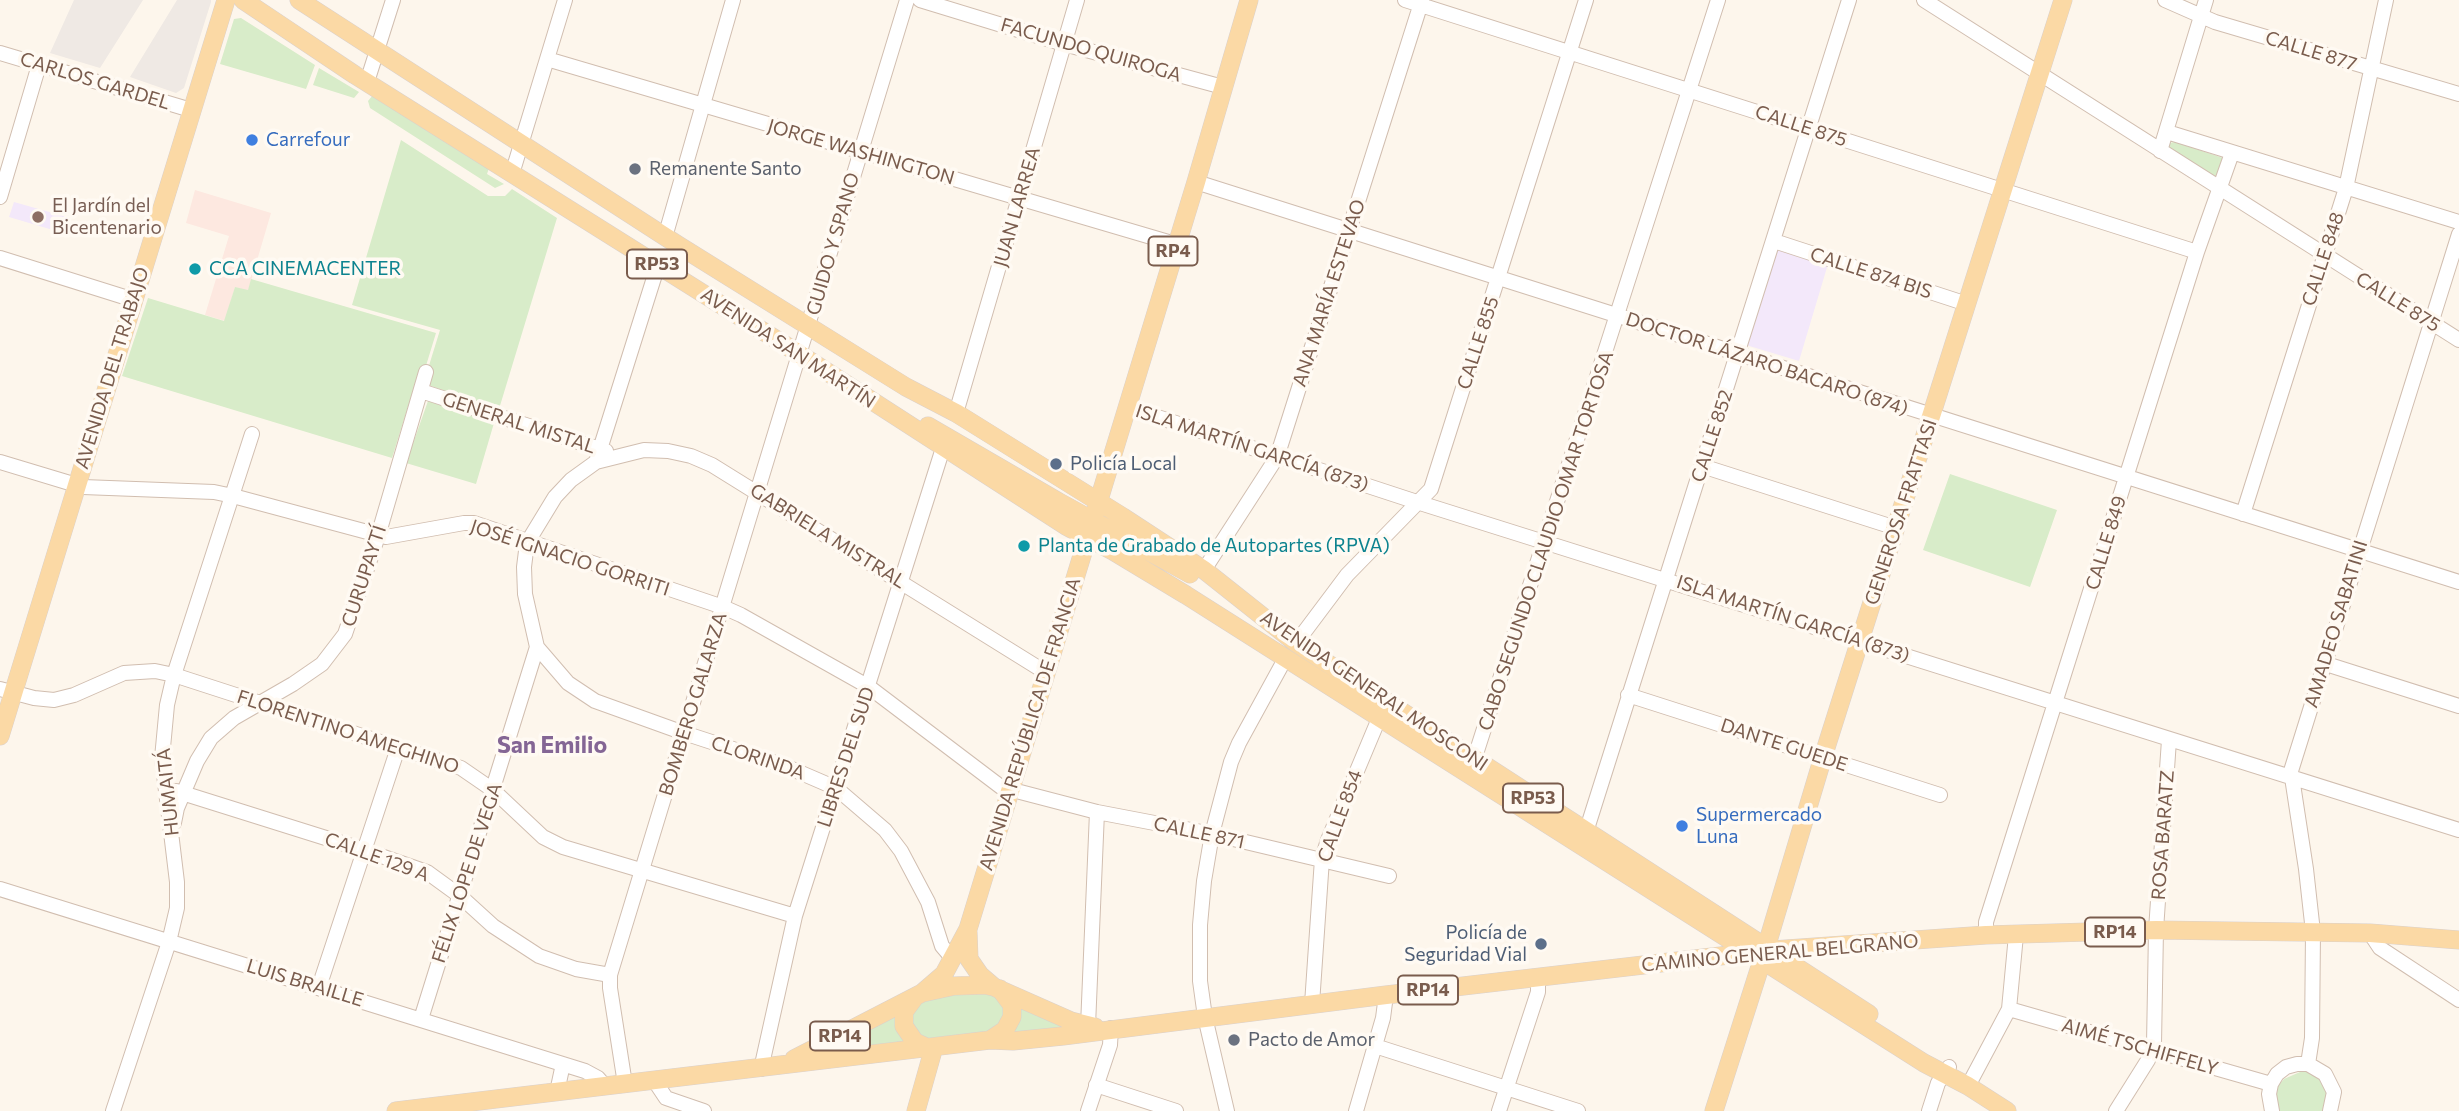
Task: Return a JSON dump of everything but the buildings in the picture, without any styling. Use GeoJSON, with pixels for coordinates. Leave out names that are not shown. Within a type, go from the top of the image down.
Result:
{"type":"FeatureCollection","features":[{"type":"Feature","properties":{"kind":"main road","name":"AVENIDA DEL TRABAJO"},"geometry":{"type":"LineString","coordinates":[[0,736],[6,691],[76,485],[226,0]]}},
{"type":"Feature","properties":{"kind":"main road","name":"AVENIDA SAN MARTÍN"},"geometry":{"type":"LineString","coordinates":[[243,0],[512,174],[1086,537]]}},
{"type":"Feature","properties":{"kind":"main road","name":"AVENIDA SAN MARTÍN"},"geometry":{"type":"LineString","coordinates":[[299,0],[665,237],[906,387],[956,413],[1098,501]]}},
{"type":"Feature","properties":{"kind":"main road","name":"RP4"},"geometry":{"type":"LineString","coordinates":[[1093,519],[1249,0]]}},
{"type":"Feature","properties":{"kind":"main road","name":"GENEROSA FRATTASI"},"geometry":{"type":"LineString","coordinates":[[1714,1111],[1822,757],[2063,0]]}},
{"type":"Feature","properties":{"kind":"main road","name":"RP53"},"geometry":{"type":"LineString","coordinates":[[818,367],[874,395],[1209,584],[1296,643]]}},
{"type":"Feature","properties":{"kind":"main road","name":"AVENIDA GENERAL MOSCONI"},"geometry":{"type":"LineString","coordinates":[[1098,501],[1204,570],[1296,643],[2007,1111]]}},
{"type":"Feature","properties":{"kind":"main road","name":"AVENIDA REPÚBLICA DE FRANCIA"},"geometry":{"type":"LineString","coordinates":[[919,995],[944,974],[968,929],[1093,519]]}},
{"type":"Feature","properties":{"kind":"main road","name":"AVENIDA GENERAL MOSCONI"},"geometry":{"type":"LineString","coordinates":[[1086,537],[1113,551],[1764,952]]}},
{"type":"Feature","properties":{"kind":"main road","name":"AVENIDA REPÚBLICA DE FRANCIA"},"geometry":{"type":"LineString","coordinates":[[968,929],[969,960],[980,975],[997,988]]}},
{"type":"Feature","properties":{"kind":"main road","name":"CAMINO GENERAL BELGRANO"},"geometry":{"type":"LineString","coordinates":[[396,1111],[498,1105],[557,1092],[654,1080],[990,1040],[1013,1041],[1101,1028],[1764,952],[1986,935],[2156,930],[2370,933],[2459,940]]}},
{"type":"Feature","properties":{"kind":"main road","name":"CAMINO GENERAL BELGRANO"},"geometry":{"type":"LineString","coordinates":[[761,1069],[804,1055],[919,995],[963,986],[985,985],[997,988],[1071,1021],[1101,1028]]}},
{"type":"Feature","properties":{"kind":"main road","name":"RP4"},"geometry":{"type":"LineString","coordinates":[[990,1040],[1005,1030],[1012,1017],[1012,1005],[997,988]]}},
{"type":"Feature","properties":{"kind":"main road","name":"RP4"},"geometry":{"type":"LineString","coordinates":[[919,995],[904,1012],[904,1026],[915,1042],[931,1047]]}},
{"type":"Feature","properties":{"kind":"main road"},"geometry":{"type":"LineString","coordinates":[[916,1111],[931,1047]]}},
{"type":"Feature","properties":{"kind":"street"},"geometry":{"type":"LineString","coordinates":[[368,82],[393,0]]}},
{"type":"Feature","properties":{"kind":"street"},"geometry":{"type":"LineString","coordinates":[[512,174],[523,146],[565,0]]}},
{"type":"Feature","properties":{"kind":"street"},"geometry":{"type":"LineString","coordinates":[[665,237],[733,0]]}},
{"type":"Feature","properties":{"kind":"street","name":"GUIDO Y SPANO"},"geometry":{"type":"LineString","coordinates":[[809,327],[860,151],[908,0]]}},
{"type":"Feature","properties":{"kind":"street","name":"FACUNDO QUIROGA"},"geometry":{"type":"LineString","coordinates":[[920,0],[1064,44],[1223,87]]}},
{"type":"Feature","properties":{"kind":"street","name":"JUAN LARREA"},"geometry":{"type":"LineString","coordinates":[[956,413],[1077,0]]}},
{"type":"Feature","properties":{"kind":"street","name":"CALLE 875"},"geometry":{"type":"LineString","coordinates":[[1405,0],[1422,2],[1570,52],[2197,252]]}},
{"type":"Feature","properties":{"kind":"street","name":"CALLE 855"},"geometry":{"type":"LineString","coordinates":[[1296,643],[1347,575],[1386,532],[1420,503],[1431,489],[1586,0]]}},
{"type":"Feature","properties":{"kind":"street","name":"CABO SEGUNDO CLAUDIO OMAR TORTOSA"},"geometry":{"type":"LineString","coordinates":[[1475,760],[1718,0]]}},
{"type":"Feature","properties":{"kind":"street","name":"CALLE 852"},"geometry":{"type":"LineString","coordinates":[[1586,832],[1849,0]]}},
{"type":"Feature","properties":{"kind":"street","name":"CALLE 875"},"geometry":{"type":"LineString","coordinates":[[1924,0],[2459,341]]}},
{"type":"Feature","properties":{"kind":"street","name":"CALLE 877"},"geometry":{"type":"LineString","coordinates":[[2165,0],[2201,17],[2459,94]]}},
{"type":"Feature","properties":{"kind":"street"},"geometry":{"type":"LineString","coordinates":[[2160,151],[2206,0]]}},
{"type":"Feature","properties":{"kind":"street","name":"CALLE 848"},"geometry":{"type":"LineString","coordinates":[[2243,513],[2346,188],[2386,0]]}},
{"type":"Feature","properties":{"kind":"street","name":"ANA MARÍA ESTEVAO"},"geometry":{"type":"LineString","coordinates":[[1204,570],[1277,457],[1422,2]]}},
{"type":"Feature","properties":{"kind":"street","name":"CARLOS GARDEL"},"geometry":{"type":"LineString","coordinates":[[0,53],[191,110]]}},
{"type":"Feature","properties":{"kind":"street","name":"JORGE WASHINGTON"},"geometry":{"type":"LineString","coordinates":[[547,59],[1175,244]]}},
{"type":"Feature","properties":{"kind":"street"},"geometry":{"type":"LineString","coordinates":[[0,197],[39,65]]}},
{"type":"Feature","properties":{"kind":"street"},"geometry":{"type":"LineString","coordinates":[[2167,132],[2459,222]]}},
{"type":"Feature","properties":{"kind":"street","name":"CALLE 849"},"geometry":{"type":"LineString","coordinates":[[1986,935],[1986,922],[2197,252],[2232,153]]}},
{"type":"Feature","properties":{"kind":"street","name":"DOCTOR LÁZARO BACARO (874)"},"geometry":{"type":"LineString","coordinates":[[1196,182],[2459,582]]}},
{"type":"Feature","properties":{"kind":"street","name":"AMADEO SABATINI"},"geometry":{"type":"LineString","coordinates":[[2308,1064],[2312,1038],[2313,932],[2291,776],[2292,763],[2459,234]]}},
{"type":"Feature","properties":{"kind":"street","name":"CALLE 874 BIS"},"geometry":{"type":"LineString","coordinates":[[1774,241],[1967,304]]}},
{"type":"Feature","properties":{"kind":"street"},"geometry":{"type":"LineString","coordinates":[[0,258],[134,300]]}},
{"type":"Feature","properties":{"kind":"street"},"geometry":{"type":"LineString","coordinates":[[537,647],[524,594],[527,542],[555,497],[598,456],[658,265]]}},
{"type":"Feature","properties":{"kind":"street","name":"BOMBERO GALARZA"},"geometry":{"type":"LineString","coordinates":[[625,1084],[610,975],[809,327]]}},
{"type":"Feature","properties":{"kind":"street","name":"CURUPAYTÍ"},"geometry":{"type":"LineString","coordinates":[[172,835],[183,793],[211,738],[234,718],[322,664],[339,644],[349,624],[378,536],[426,372]]}},
{"type":"Feature","properties":{"kind":"street","name":"GENERAL MISTAL"},"geometry":{"type":"LineString","coordinates":[[421,391],[598,456]]}},
{"type":"Feature","properties":{"kind":"street","name":"ISLA MARTÍN GARCÍA (873)"},"geometry":{"type":"LineString","coordinates":[[1127,407],[1420,503],[2459,830]]}},
{"type":"Feature","properties":{"kind":"street","name":"HUMAITÁ"},"geometry":{"type":"LineString","coordinates":[[113,1111],[169,942],[178,894],[164,787],[162,737],[174,675],[252,434]]}},
{"type":"Feature","properties":{"kind":"street","name":"LIBRES DEL SUD"},"geometry":{"type":"LineString","coordinates":[[761,1069],[795,916],[943,447]]}},
{"type":"Feature","properties":{"kind":"street","name":"GABRIELA MISTRAL"},"geometry":{"type":"LineString","coordinates":[[598,456],[617,456],[645,450],[668,451],[691,456],[712,465],[1045,672]]}},
{"type":"Feature","properties":{"kind":"street","name":"JOSÉ IGNACIO GORRITI"},"geometry":{"type":"LineString","coordinates":[[0,462],[76,485],[214,492],[378,536],[394,537],[474,523],[723,607],[869,687],[995,784],[1010,790]]}},
{"type":"Feature","properties":{"kind":"street"},"geometry":{"type":"LineString","coordinates":[[1702,466],[1896,528]]}},
{"type":"Feature","properties":{"kind":"street","name":"CLORINDA"},"geometry":{"type":"LineString","coordinates":[[537,647],[557,672],[581,693],[595,701],[785,766],[836,788],[885,830],[901,851],[928,902],[942,946],[953,959]]}},
{"type":"Feature","properties":{"kind":"street","name":"FÉLIX LOPE DE VEGA"},"geometry":{"type":"LineString","coordinates":[[421,1019],[537,647]]}},
{"type":"Feature","properties":{"kind":"street"},"geometry":{"type":"LineString","coordinates":[[1227,1111],[1205,1017],[1199,961],[1203,881],[1227,776],[1239,743],[1285,659]]}},
{"type":"Feature","properties":{"kind":"street"},"geometry":{"type":"LineString","coordinates":[[2323,663],[2459,706]]}},
{"type":"Feature","properties":{"kind":"street","name":"FLORENTINO AMEGHINO"},"geometry":{"type":"LineString","coordinates":[[6,691],[54,700],[74,695],[124,673],[155,671],[174,675],[461,768],[493,790],[543,837],[563,847],[795,916]]}},
{"type":"Feature","properties":{"kind":"street","name":"DANTE GUEDE"},"geometry":{"type":"LineString","coordinates":[[1628,695],[1940,795]]}},
{"type":"Feature","properties":{"kind":"street","name":"CALLE 854"},"geometry":{"type":"LineString","coordinates":[[1312,1004],[1322,859],[1380,716]]}},
{"type":"Feature","properties":{"kind":"street","name":"ROSA BARATZ"},"geometry":{"type":"LineString","coordinates":[[2152,1051],[2156,930],[2169,740]]}},
{"type":"Feature","properties":{"kind":"street"},"geometry":{"type":"LineString","coordinates":[[319,987],[398,748]]}},
{"type":"Feature","properties":{"kind":"street","name":"CALLE 129 A"},"geometry":{"type":"LineString","coordinates":[[164,787],[427,872],[460,896],[493,926],[539,956],[576,969],[610,975]]}},
{"type":"Feature","properties":{"kind":"street","name":"CALLE 871"},"geometry":{"type":"LineString","coordinates":[[1010,790],[1097,812],[1212,834],[1389,876]]}},
{"type":"Feature","properties":{"kind":"street"},"geometry":{"type":"LineString","coordinates":[[1088,1111],[1110,1045],[1101,1028],[1097,812]]}},
{"type":"Feature","properties":{"kind":"street","name":"LUIS BRAILLE"},"geometry":{"type":"LineString","coordinates":[[0,888],[563,1064],[598,1078],[606,1086]]}},
{"type":"Feature","properties":{"kind":"street"},"geometry":{"type":"LineString","coordinates":[[2370,933],[2380,948],[2459,1000]]}},
{"type":"Feature","properties":{"kind":"street"},"geometry":{"type":"LineString","coordinates":[[1968,1086],[2009,1009],[2016,935]]}},
{"type":"Feature","properties":{"kind":"street"},"geometry":{"type":"LineString","coordinates":[[1499,1111],[1538,992],[1538,977]]}},
{"type":"Feature","properties":{"kind":"street"},"geometry":{"type":"LineString","coordinates":[[1356,1111],[1383,1018],[1386,995]]}},
{"type":"Feature","properties":{"kind":"street","name":"AIMÉ TSCHIFFELY"},"geometry":{"type":"LineString","coordinates":[[2009,1009],[2271,1084]]}},
{"type":"Feature","properties":{"kind":"street"},"geometry":{"type":"LineString","coordinates":[[1375,1046],[1578,1111]]}},
{"type":"Feature","properties":{"kind":"street"},"geometry":{"type":"LineString","coordinates":[[2116,1111],[2152,1051]]}},
{"type":"Feature","properties":{"kind":"street"},"geometry":{"type":"LineString","coordinates":[[557,1092],[563,1064]]}},
{"type":"Feature","properties":{"kind":"street"},"geometry":{"type":"LineString","coordinates":[[2272,1111],[2269,1094],[2277,1074],[2286,1067],[2308,1064],[2325,1074],[2331,1082],[2333,1102],[2330,1111]]}},
{"type":"Feature","properties":{"kind":"street"},"geometry":{"type":"LineString","coordinates":[[1929,1111],[1938,1083],[1947,1071]]}},
{"type":"Feature","properties":{"kind":"street"},"geometry":{"type":"LineString","coordinates":[[654,1080],[666,1098],[704,1111]]}},
{"type":"Feature","properties":{"kind":"street"},"geometry":{"type":"LineString","coordinates":[[1096,1085],[1176,1111]]}},
{"type":"Feature","properties":{"kind":"shaded area"},"geometry":{"type":"Polygon","coordinates":[[[74,0],[143,0],[100,68],[50,53],[74,0]]]}},
{"type":"Feature","properties":{"kind":"shaded area"},"geometry":{"type":"Polygon","coordinates":[[[177,0],[211,2],[184,88],[176,93],[130,77],[177,0]]]}},
{"type":"Feature","properties":{"kind":"shaded area"},"geometry":{"type":"Polygon","coordinates":[[[195,190],[271,213],[248,291],[235,287],[225,321],[205,315],[229,236],[186,223],[195,190]]]}},
{"type":"Feature","properties":{"kind":"shaded area","name":"El Jardín del Bicentenario"},"geometry":{"type":"Polygon","coordinates":[[[14,202],[67,217],[63,233],[9,217],[14,202]]]}},
{"type":"Feature","properties":{"kind":"shaded area"},"geometry":{"type":"Polygon","coordinates":[[[1776,247],[1828,264],[1799,361],[1746,345],[1776,247]]]}},
{"type":"Feature","properties":{"kind":"green space"},"geometry":{"type":"Polygon","coordinates":[[[241,18],[315,65],[306,89],[220,64],[234,19],[241,18]]]}},
{"type":"Feature","properties":{"kind":"green space"},"geometry":{"type":"Polygon","coordinates":[[[319,68],[359,92],[354,98],[313,85],[319,68]]]}},
{"type":"Feature","properties":{"kind":"green space"},"geometry":{"type":"Polygon","coordinates":[[[373,95],[490,165],[487,174],[504,184],[495,188],[370,108],[368,101],[373,95]]]}},
{"type":"Feature","properties":{"kind":"green space"},"geometry":{"type":"Polygon","coordinates":[[[401,140],[488,196],[505,196],[512,189],[557,218],[499,409],[428,385],[427,372],[440,330],[352,305],[401,140]]]}},
{"type":"Feature","properties":{"kind":"green space"},"geometry":{"type":"Polygon","coordinates":[[[2175,142],[2223,158],[2218,178],[2215,179],[2167,151],[2169,143],[2175,142]]]}},
{"type":"Feature","properties":{"kind":"green space"},"geometry":{"type":"Polygon","coordinates":[[[251,279],[436,333],[425,369],[420,368],[392,458],[122,376],[148,298],[224,321],[235,287],[248,290],[251,279]]]}},
{"type":"Feature","properties":{"kind":"green space"},"geometry":{"type":"Polygon","coordinates":[[[428,401],[494,423],[476,484],[406,463],[428,401]]]}},
{"type":"Feature","properties":{"kind":"green space"},"geometry":{"type":"Polygon","coordinates":[[[1950,474],[2057,510],[2030,587],[1923,550],[1950,474]]]}},
{"type":"Feature","properties":{"kind":"green space"},"geometry":{"type":"Polygon","coordinates":[[[990,991],[1007,1008],[994,1032],[927,1042],[915,1036],[910,1010],[928,996],[990,991]]]}},
{"type":"Feature","properties":{"kind":"green space"},"geometry":{"type":"Polygon","coordinates":[[[1013,1003],[1068,1027],[1009,1036],[1013,1003]]]}},
{"type":"Feature","properties":{"kind":"green space"},"geometry":{"type":"Polygon","coordinates":[[[902,1008],[910,1044],[830,1052],[829,1047],[902,1008]]]}},
{"type":"Feature","properties":{"kind":"green space"},"geometry":{"type":"Polygon","coordinates":[[[2300,1072],[2309,1072],[2324,1083],[2328,1091],[2325,1111],[2279,1111],[2276,1095],[2278,1086],[2284,1079],[2300,1072]]]}},
{"type":"Feature","properties":{"kind":"place","name":"Carrefour"},"geometry":{"type":"Point","coordinates":[252,140]}},
{"type":"Feature","properties":{"kind":"place","name":"Remanente Santo"},"geometry":{"type":"Point","coordinates":[635,169]}},
{"type":"Feature","properties":{"kind":"place","name":"El Jardín del Bicentenario"},"geometry":{"type":"Point","coordinates":[38,217]}},
{"type":"Feature","properties":{"kind":"place","name":"CCA CINEMACENTER"},"geometry":{"type":"Point","coordinates":[195,269]}},
{"type":"Feature","properties":{"kind":"place","name":"Policía Local"},"geometry":{"type":"Point","coordinates":[1056,464]}},
{"type":"Feature","properties":{"kind":"place","name":"Planta de Grabado de Autopartes (RPVA)"},"geometry":{"type":"Point","coordinates":[1024,546]}},
{"type":"Feature","properties":{"kind":"place","name":"Supermercado Luna"},"geometry":{"type":"Point","coordinates":[1682,826]}},
{"type":"Feature","properties":{"kind":"place","name":"Policía de Seguridad Vial"},"geometry":{"type":"Point","coordinates":[1541,944]}},
{"type":"Feature","properties":{"kind":"place","name":"Pacto de Amor"},"geometry":{"type":"Point","coordinates":[1234,1040]}},
{"type":"Feature","properties":{"kind":"district","name":"San Emilio"},"geometry":{"type":"Point","coordinates":[552,745]}}]}
